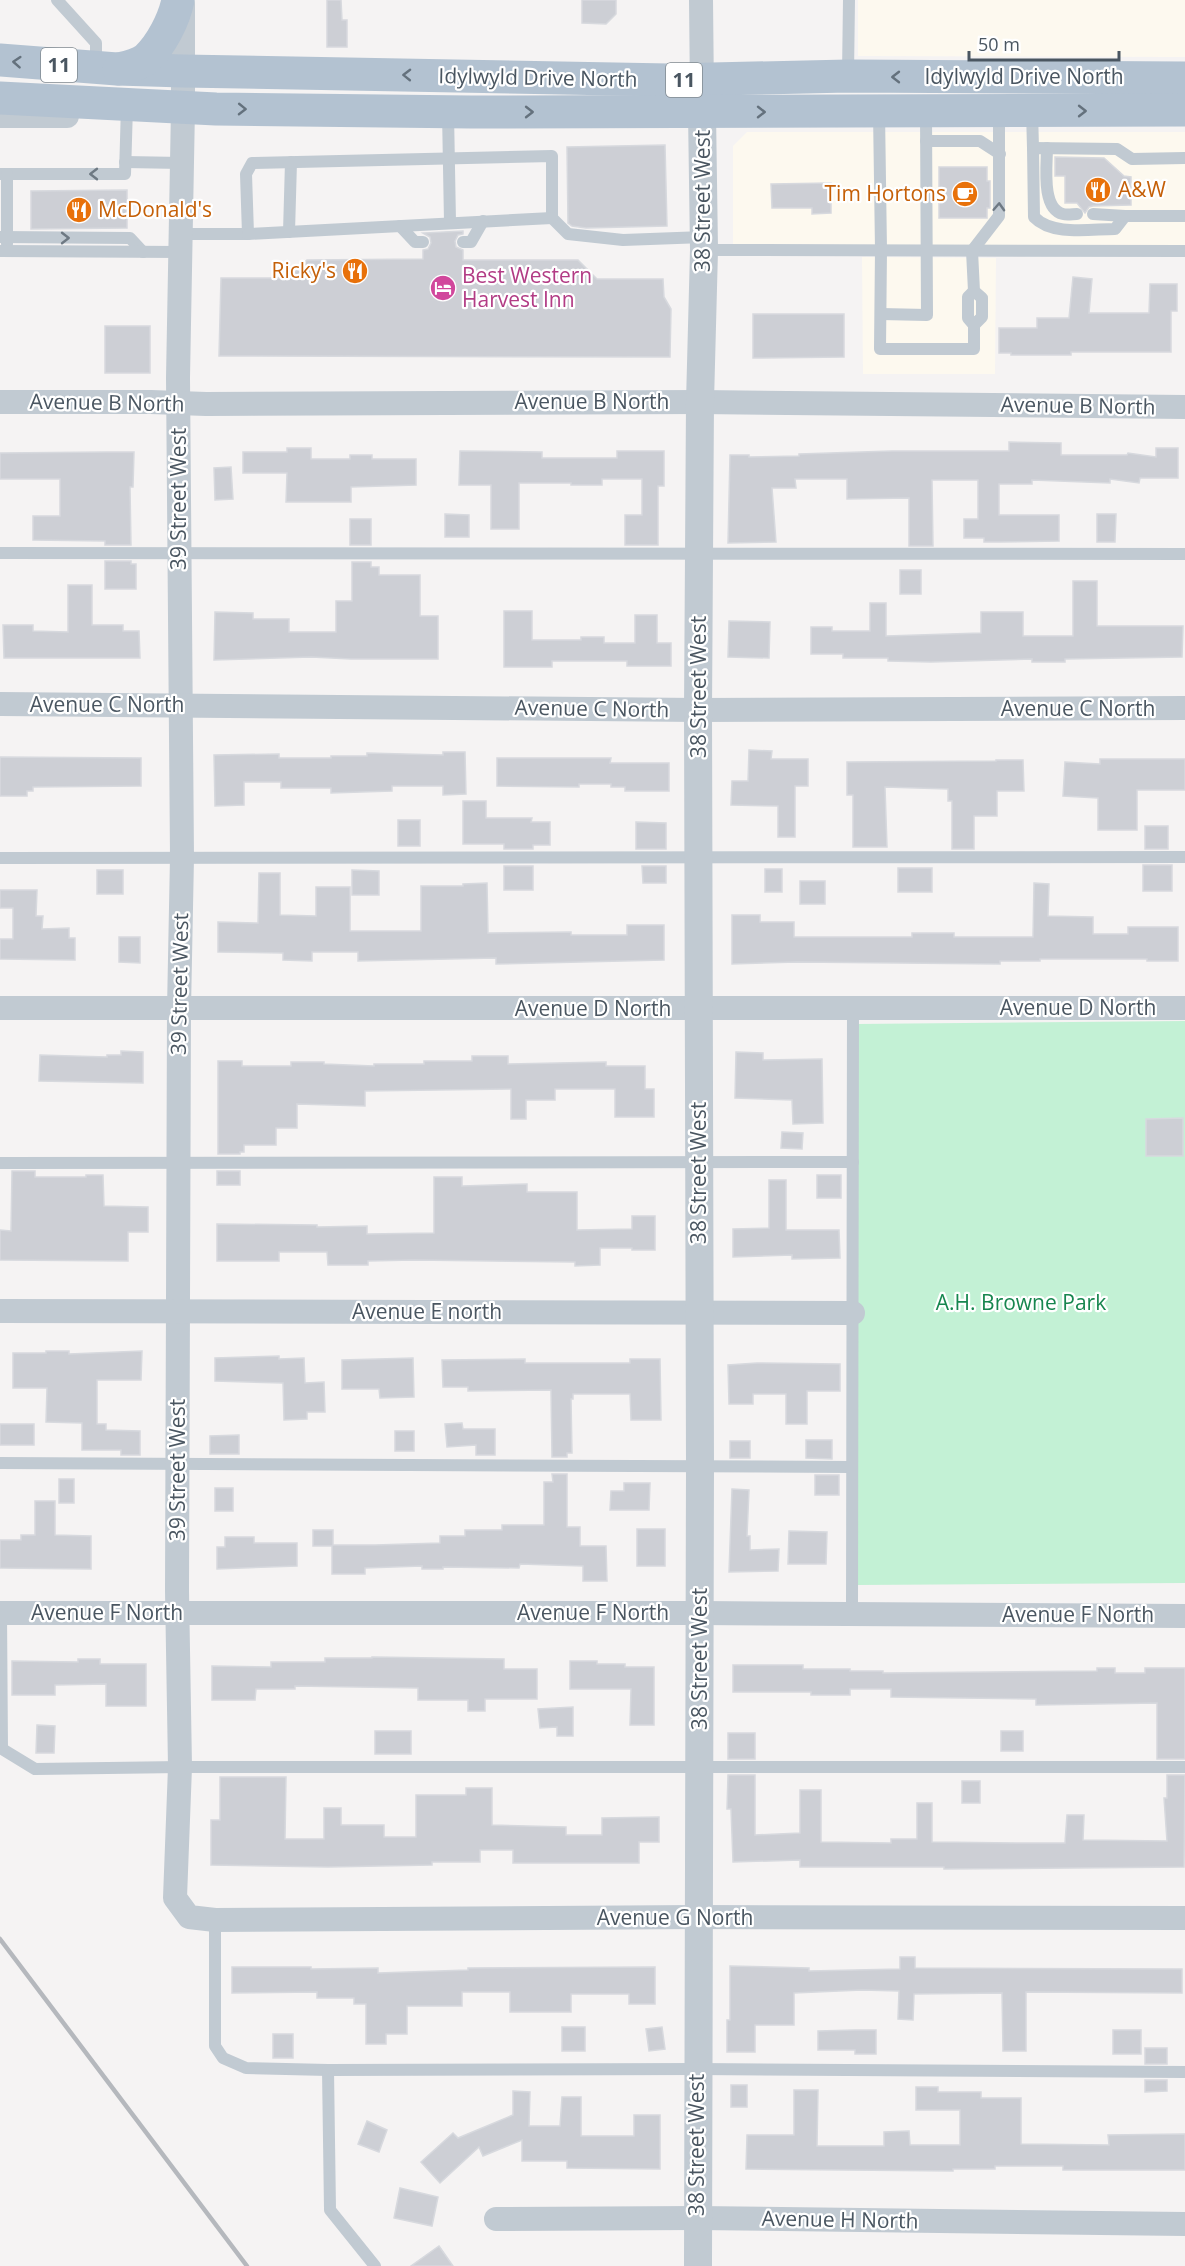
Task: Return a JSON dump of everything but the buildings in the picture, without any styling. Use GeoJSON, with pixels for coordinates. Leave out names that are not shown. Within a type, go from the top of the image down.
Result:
{"type":"FeatureCollection","features":[{"type":"Feature","properties":{"kind":"main road"},"geometry":{"type":"LineString","coordinates":[[107,68],[136,65],[145,59],[159,42],[176,10],[178,0]]}},
{"type":"Feature","properties":{"kind":"main road","name":"Idylwyld Drive North"},"geometry":{"type":"LineString","coordinates":[[0,60],[183,71],[702,80],[848,76],[1185,78]]}},
{"type":"Feature","properties":{"kind":"main road","name":"Idylwyld Drive North"},"geometry":{"type":"LineString","coordinates":[[0,98],[183,108],[448,112],[879,111],[926,126],[999,111],[1185,110]]}},
{"type":"Feature","properties":{"kind":"street","name":"39 Street West"},"geometry":{"type":"LineString","coordinates":[[175,1898],[180,1767],[178,1312],[182,857],[178,402],[183,0]]}},
{"type":"Feature","properties":{"kind":"street","name":"38 Street West"},"geometry":{"type":"LineString","coordinates":[[698,2266],[700,858],[698,710],[700,402],[704,244],[701,0]]}},
{"type":"Feature","properties":{"kind":"street"},"geometry":{"type":"LineString","coordinates":[[0,116],[67,116],[112,104]]}},
{"type":"Feature","properties":{"kind":"street","name":"Avenue B North"},"geometry":{"type":"LineString","coordinates":[[0,402],[206,404],[700,402],[1185,407]]}},
{"type":"Feature","properties":{"kind":"street","name":"Avenue C North"},"geometry":{"type":"LineString","coordinates":[[0,704],[698,710],[1185,708]]}},
{"type":"Feature","properties":{"kind":"street","name":"Avenue D North"},"geometry":{"type":"LineString","coordinates":[[0,1008],[1185,1008]]}},
{"type":"Feature","properties":{"kind":"street","name":"Avenue E north"},"geometry":{"type":"LineString","coordinates":[[0,1311],[853,1313]]}},
{"type":"Feature","properties":{"kind":"street","name":"Avenue F North"},"geometry":{"type":"LineString","coordinates":[[0,1613],[852,1613],[1185,1616]]}},
{"type":"Feature","properties":{"kind":"street","name":"Avenue G North"},"geometry":{"type":"LineString","coordinates":[[175,1898],[189,1917],[215,1920],[698,1917],[1185,1918]]}},
{"type":"Feature","properties":{"kind":"street","name":"Avenue H North"},"geometry":{"type":"LineString","coordinates":[[496,2219],[697,2218],[1185,2224]]}},
{"type":"Feature","properties":{"kind":"lane"},"geometry":{"type":"LineString","coordinates":[[57,0],[96,44],[107,68]]}},
{"type":"Feature","properties":{"kind":"lane"},"geometry":{"type":"LineString","coordinates":[[848,76],[849,0]]}},
{"type":"Feature","properties":{"kind":"lane"},"geometry":{"type":"LineString","coordinates":[[112,104],[125,162],[125,174],[4,174],[3,251],[143,252],[181,243],[248,234],[552,218]]}},
{"type":"Feature","properties":{"kind":"lane"},"geometry":{"type":"LineString","coordinates":[[879,111],[880,349],[974,348],[975,325],[982,317],[981,298],[974,291],[972,251],[999,216],[999,111]]}},
{"type":"Feature","properties":{"kind":"lane"},"geometry":{"type":"LineString","coordinates":[[1032,111],[1034,217],[1041,225],[1054,229],[1115,229],[1125,216]]}},
{"type":"Feature","properties":{"kind":"lane"},"geometry":{"type":"LineString","coordinates":[[448,112],[450,222]]}},
{"type":"Feature","properties":{"kind":"lane"},"geometry":{"type":"LineString","coordinates":[[881,314],[927,315],[926,126],[980,141],[1000,154]]}},
{"type":"Feature","properties":{"kind":"lane"},"geometry":{"type":"LineString","coordinates":[[1033,148],[1117,149],[1132,159],[1185,158]]}},
{"type":"Feature","properties":{"kind":"lane"},"geometry":{"type":"LineString","coordinates":[[1047,148],[1047,195],[1053,208],[1061,214],[1077,214]]}},
{"type":"Feature","properties":{"kind":"lane"},"geometry":{"type":"LineString","coordinates":[[248,234],[246,174],[252,163],[552,156],[552,218],[568,234],[623,240],[881,250],[1185,251]]}},
{"type":"Feature","properties":{"kind":"lane"},"geometry":{"type":"LineString","coordinates":[[125,162],[182,163]]}},
{"type":"Feature","properties":{"kind":"lane"},"geometry":{"type":"LineString","coordinates":[[290,232],[291,162]]}},
{"type":"Feature","properties":{"kind":"lane"},"geometry":{"type":"LineString","coordinates":[[1093,214],[1185,216]]}},
{"type":"Feature","properties":{"kind":"lane"},"geometry":{"type":"LineString","coordinates":[[463,242],[471,242],[483,221]]}},
{"type":"Feature","properties":{"kind":"lane"},"geometry":{"type":"LineString","coordinates":[[400,226],[415,242],[423,242]]}},
{"type":"Feature","properties":{"kind":"lane"},"geometry":{"type":"LineString","coordinates":[[3,237],[130,238],[143,252]]}},
{"type":"Feature","properties":{"kind":"lane"},"geometry":{"type":"LineString","coordinates":[[0,553],[1185,554]]}},
{"type":"Feature","properties":{"kind":"lane"},"geometry":{"type":"LineString","coordinates":[[0,858],[1185,857]]}},
{"type":"Feature","properties":{"kind":"lane"},"geometry":{"type":"LineString","coordinates":[[852,1613],[853,1008]]}},
{"type":"Feature","properties":{"kind":"lane"},"geometry":{"type":"LineString","coordinates":[[0,1163],[853,1162]]}},
{"type":"Feature","properties":{"kind":"lane"},"geometry":{"type":"LineString","coordinates":[[0,1463],[851,1467]]}},
{"type":"Feature","properties":{"kind":"lane"},"geometry":{"type":"LineString","coordinates":[[0,1613],[2,1749],[35,1769],[1185,1767]]}},
{"type":"Feature","properties":{"kind":"lane"},"geometry":{"type":"LineString","coordinates":[[215,1920],[215,2046],[224,2058],[246,2068],[1185,2072]]}},
{"type":"Feature","properties":{"kind":"lane"},"geometry":{"type":"LineString","coordinates":[[328,2070],[330,2210],[375,2266]]}},
{"type":"Feature","properties":{"kind":"shaded area"},"geometry":{"type":"Polygon","coordinates":[[[858,0],[1185,0],[1185,57],[858,56],[858,0]]]}},
{"type":"Feature","properties":{"kind":"shaded area"},"geometry":{"type":"Polygon","coordinates":[[[747,132],[1185,132],[1185,248],[733,244],[733,146],[747,132]]]}},
{"type":"Feature","properties":{"kind":"shaded area"},"geometry":{"type":"Polygon","coordinates":[[[862,257],[996,258],[995,374],[863,374],[862,257]]]}},
{"type":"Feature","properties":{"kind":"green space","name":"A.H. Browne Park"},"geometry":{"type":"Polygon","coordinates":[[[1185,1021],[1185,1583],[858,1585],[857,1024],[1185,1021]]]}},
{"type":"Feature","properties":{"kind":"railway"},"geometry":{"type":"LineString","coordinates":[[0,1939],[247,2266]]}},
{"type":"Feature","properties":{"kind":"place","name":"A&W"},"geometry":{"type":"Point","coordinates":[1098,190]}},
{"type":"Feature","properties":{"kind":"place","name":"Tim Hortons"},"geometry":{"type":"Point","coordinates":[965,194]}},
{"type":"Feature","properties":{"kind":"place","name":"McDonald's"},"geometry":{"type":"Point","coordinates":[79,210]}},
{"type":"Feature","properties":{"kind":"place","name":"Ricky's"},"geometry":{"type":"Point","coordinates":[355,271]}},
{"type":"Feature","properties":{"kind":"place","name":"Best Western Harvest Inn"},"geometry":{"type":"Point","coordinates":[443,288]}}]}
